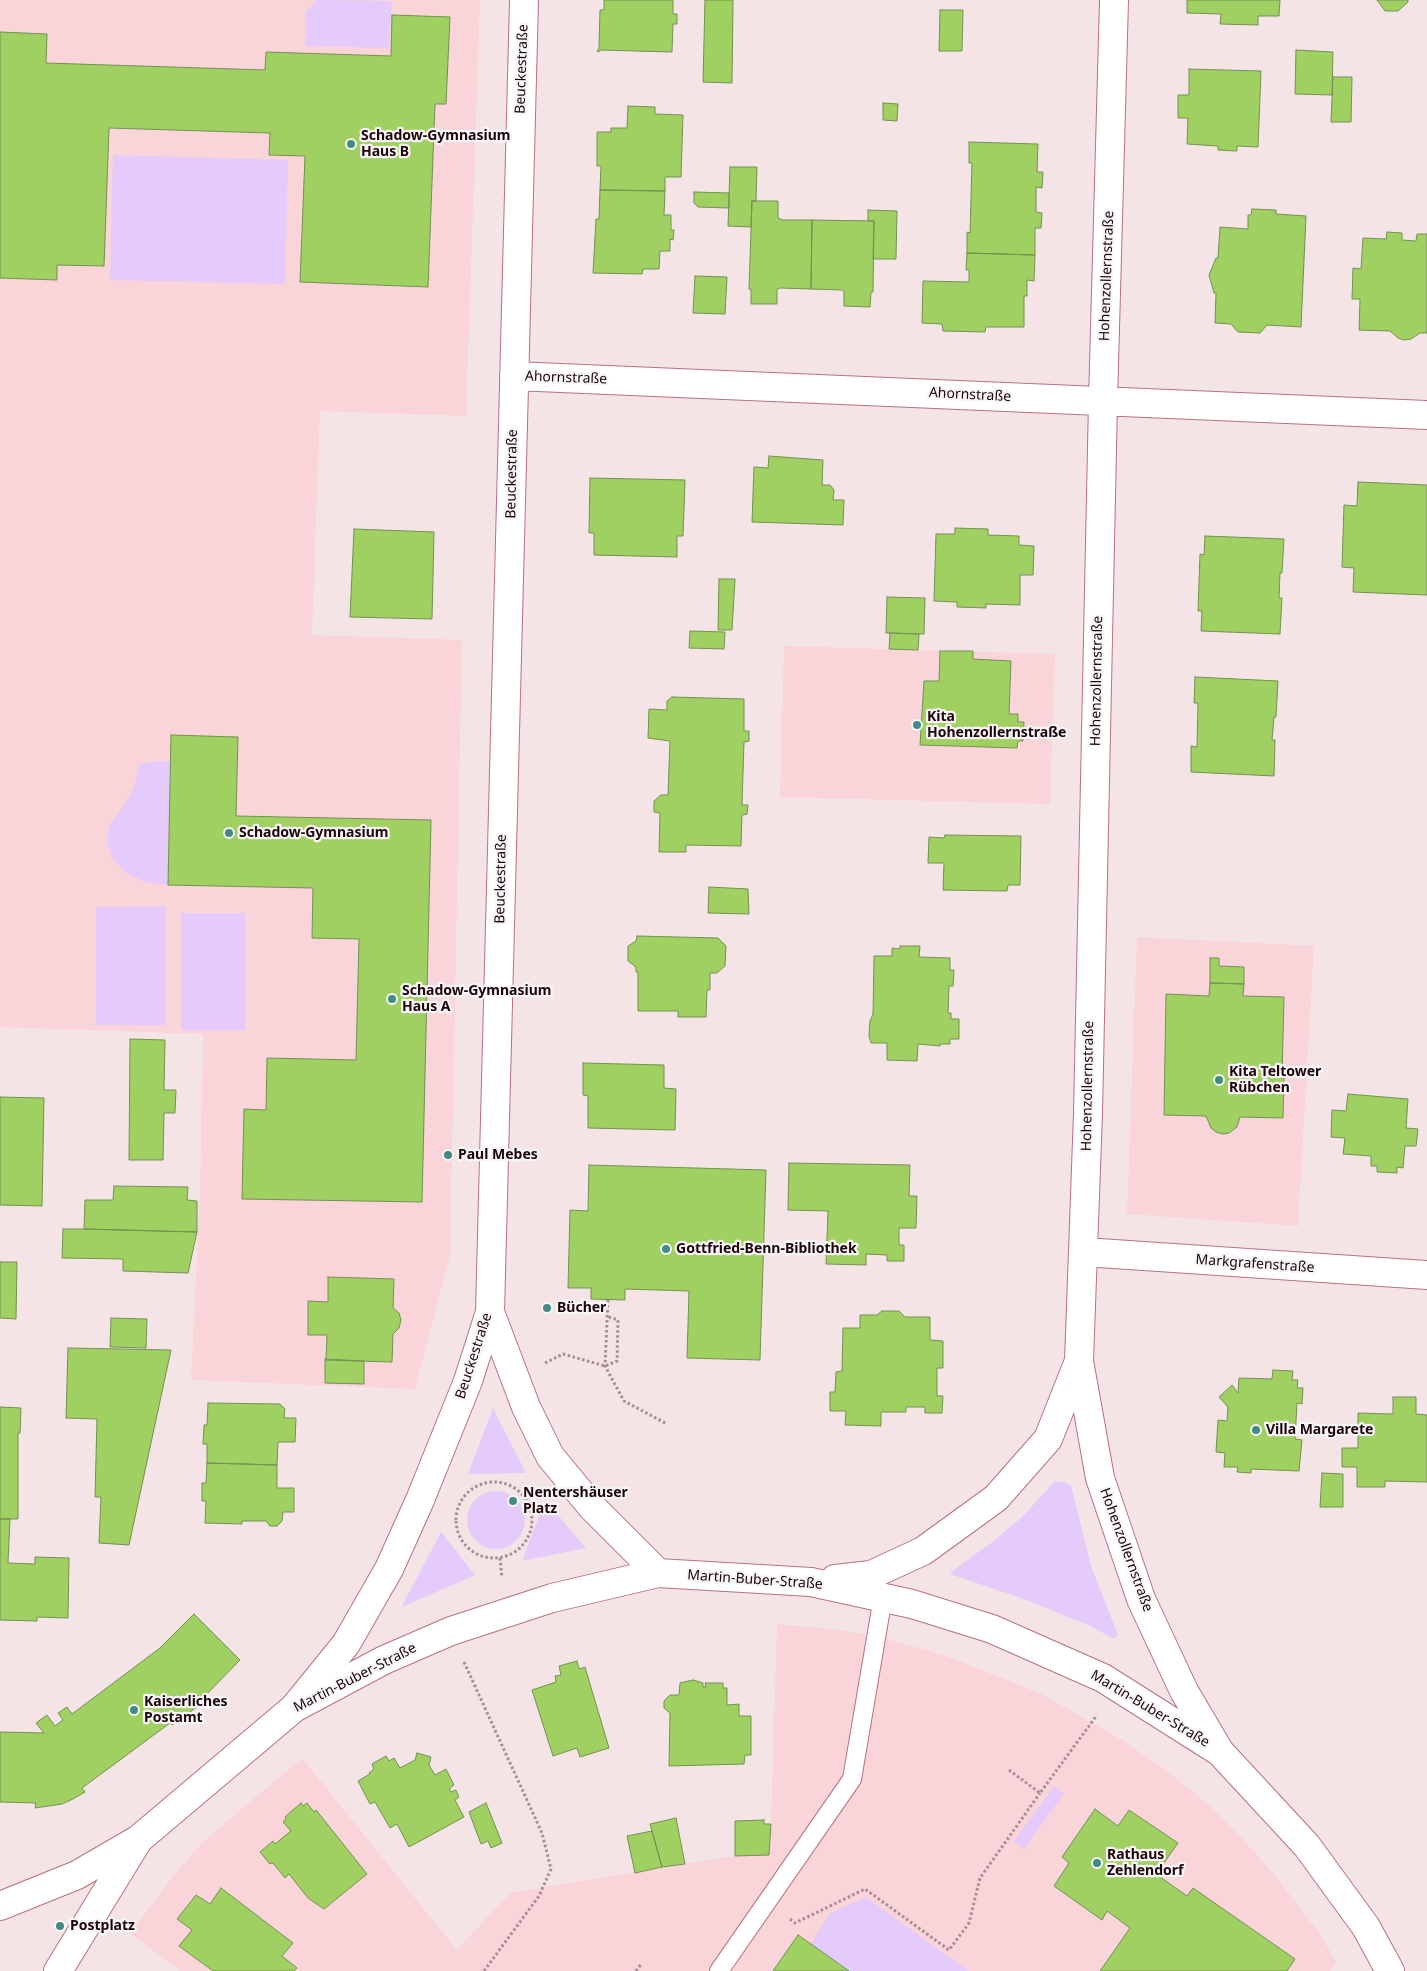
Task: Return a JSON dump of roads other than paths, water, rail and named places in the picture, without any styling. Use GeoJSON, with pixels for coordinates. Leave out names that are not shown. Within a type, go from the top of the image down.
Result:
{"type":"FeatureCollection","features":[{"type":"Feature","properties":{"kind":"street","name":"Beuckestraße"},"geometry":{"type":"LineString","coordinates":[[294,1708],[346,1644],[389,1570],[420,1500],[468,1381],[490,1312],[524,0]]}},
{"type":"Feature","properties":{"kind":"street","name":"Hohenzollernstraße"},"geometry":{"type":"LineString","coordinates":[[1114,0],[1080,1362],[1100,1478],[1141,1599],[1184,1690],[1220,1752]]}},
{"type":"Feature","properties":{"kind":"street","name":"Ahornstraße"},"geometry":{"type":"LineString","coordinates":[[514,376],[1427,415]]}},
{"type":"Feature","properties":{"kind":"street","name":"Markgrafenstraße"},"geometry":{"type":"LineString","coordinates":[[1084,1252],[1427,1275]]}},
{"type":"Feature","properties":{"kind":"street"},"geometry":{"type":"LineString","coordinates":[[490,1312],[526,1407],[550,1456],[592,1507],[658,1573]]}},
{"type":"Feature","properties":{"kind":"street","name":"Hohenzollernstraße"},"geometry":{"type":"LineString","coordinates":[[812,1582],[871,1575],[922,1550],[996,1498],[1048,1439],[1080,1362]]}},
{"type":"Feature","properties":{"kind":"street","name":"Martin-Buber-Straße"},"geometry":{"type":"LineString","coordinates":[[0,1906],[77,1875],[139,1838],[294,1708],[384,1660],[451,1631],[552,1598],[658,1573],[812,1582],[883,1597],[992,1629],[1103,1678],[1220,1752],[1307,1846],[1366,1927],[1390,1971]]}},
{"type":"Feature","properties":{"kind":"street","name":"Martin-Buber-Straße"},"geometry":{"type":"LineString","coordinates":[[58,1971],[139,1838]]}},
{"type":"Feature","properties":{"kind":"lane"},"geometry":{"type":"LineString","coordinates":[[719,1971],[852,1779],[883,1597]]}},
{"type":"Feature","properties":{"kind":"place","name":"Schadow-Gymnasium Haus B"},"geometry":{"type":"Point","coordinates":[351,144]}},
{"type":"Feature","properties":{"kind":"place","name":"Kita Hohenzollernstraße"},"geometry":{"type":"Point","coordinates":[917,725]}},
{"type":"Feature","properties":{"kind":"place","name":"Schadow-Gymnasium"},"geometry":{"type":"Point","coordinates":[229,833]}},
{"type":"Feature","properties":{"kind":"place","name":"Schadow-Gymnasium Haus A"},"geometry":{"type":"Point","coordinates":[392,999]}},
{"type":"Feature","properties":{"kind":"place","name":"Kita Teltower Rübchen"},"geometry":{"type":"Point","coordinates":[1219,1080]}},
{"type":"Feature","properties":{"kind":"place","name":"Paul Mebes"},"geometry":{"type":"Point","coordinates":[448,1155]}},
{"type":"Feature","properties":{"kind":"place","name":"Gottfried-Benn-Bibliothek"},"geometry":{"type":"Point","coordinates":[666,1249]}},
{"type":"Feature","properties":{"kind":"place","name":"Bücher"},"geometry":{"type":"Point","coordinates":[547,1308]}},
{"type":"Feature","properties":{"kind":"place","name":"Villa Margarete"},"geometry":{"type":"Point","coordinates":[1256,1430]}},
{"type":"Feature","properties":{"kind":"place","name":"Nentershäuser Platz"},"geometry":{"type":"Point","coordinates":[513,1501]}},
{"type":"Feature","properties":{"kind":"place","name":"Kaiserliches Postamt"},"geometry":{"type":"Point","coordinates":[134,1710]}},
{"type":"Feature","properties":{"kind":"place","name":"Rathaus Zehlendorf"},"geometry":{"type":"Point","coordinates":[1097,1863]}},
{"type":"Feature","properties":{"kind":"place","name":"Postplatz"},"geometry":{"type":"Point","coordinates":[60,1926]}}]}
